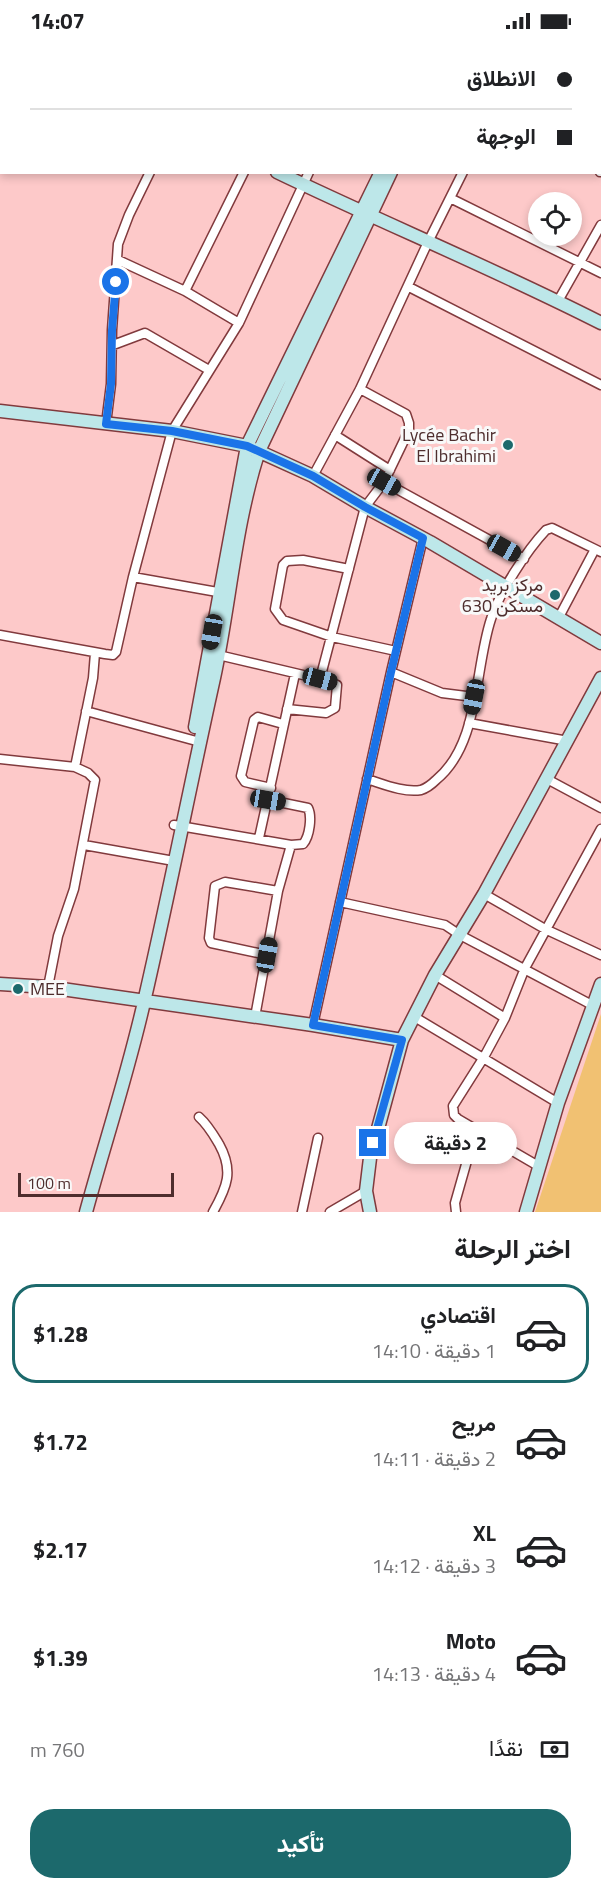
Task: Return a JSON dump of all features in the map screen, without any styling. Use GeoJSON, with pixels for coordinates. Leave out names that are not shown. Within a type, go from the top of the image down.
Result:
{"type":"FeatureCollection","features":[{"type":"Feature","properties":{"kind":"street"},"geometry":{"type":"LineString","coordinates":[[106,424],[111,384],[113,312],[120,235],[149,174]]}},
{"type":"Feature","properties":{"kind":"street"},"geometry":{"type":"LineString","coordinates":[[185,291],[243,174]]}},
{"type":"Feature","properties":{"kind":"street"},"geometry":{"type":"LineString","coordinates":[[281,174],[366,215],[558,301],[601,324]]}},
{"type":"Feature","properties":{"kind":"street"},"geometry":{"type":"LineString","coordinates":[[0,635],[95,653],[112,655],[117,651],[172,431],[239,323],[308,174]]}},
{"type":"Feature","properties":{"kind":"street"},"geometry":{"type":"LineString","coordinates":[[366,215],[380,174]]}},
{"type":"Feature","properties":{"kind":"street"},"geometry":{"type":"LineString","coordinates":[[86,1212],[127,1070],[214,654],[224,593],[241,525],[253,448],[366,215],[390,174]]}},
{"type":"Feature","properties":{"kind":"street"},"geometry":{"type":"LineString","coordinates":[[313,476],[360,389],[462,174]]}},
{"type":"Feature","properties":{"kind":"street"},"geometry":{"type":"LineString","coordinates":[[450,198],[601,273]]}},
{"type":"Feature","properties":{"kind":"street"},"geometry":{"type":"LineString","coordinates":[[558,301],[601,225]]}},
{"type":"Feature","properties":{"kind":"street"},"geometry":{"type":"LineString","coordinates":[[118,260],[185,291],[239,323]]}},
{"type":"Feature","properties":{"kind":"street"},"geometry":{"type":"LineString","coordinates":[[409,287],[601,385]]}},
{"type":"Feature","properties":{"kind":"street"},"geometry":{"type":"LineString","coordinates":[[113,345],[145,333],[209,370]]}},
{"type":"Feature","properties":{"kind":"street"},"geometry":{"type":"LineString","coordinates":[[320,679],[365,507],[384,482],[409,430],[406,414],[360,389]]}},
{"type":"Feature","properties":{"kind":"street"},"geometry":{"type":"LineString","coordinates":[[0,411],[172,431],[253,448],[313,476],[601,643]]}},
{"type":"Feature","properties":{"kind":"street"},"geometry":{"type":"LineString","coordinates":[[335,435],[390,470]]}},
{"type":"Feature","properties":{"kind":"street"},"geometry":{"type":"LineString","coordinates":[[384,482],[524,559]]}},
{"type":"Feature","properties":{"kind":"street"},"geometry":{"type":"LineString","coordinates":[[367,779],[411,791],[423,789],[446,773],[459,753],[469,723],[491,618],[524,559],[542,534],[552,528],[598,550],[558,619]]}},
{"type":"Feature","properties":{"kind":"street"},"geometry":{"type":"LineString","coordinates":[[313,1025],[423,538]]}},
{"type":"Feature","properties":{"kind":"street"},"geometry":{"type":"LineString","coordinates":[[348,569],[292,560],[284,565],[275,609],[277,613],[283,620],[332,637],[396,651]]}},
{"type":"Feature","properties":{"kind":"street"},"geometry":{"type":"LineString","coordinates":[[134,577],[224,593]]}},
{"type":"Feature","properties":{"kind":"street"},"geometry":{"type":"LineString","coordinates":[[75,767],[93,678],[95,653]]}},
{"type":"Feature","properties":{"kind":"street"},"geometry":{"type":"LineString","coordinates":[[214,654],[320,679],[337,686],[334,710],[326,713],[287,709]]}},
{"type":"Feature","properties":{"kind":"street"},"geometry":{"type":"LineString","coordinates":[[391,672],[442,693],[474,697]]}},
{"type":"Feature","properties":{"kind":"street"},"geometry":{"type":"LineString","coordinates":[[259,838],[295,674]]}},
{"type":"Feature","properties":{"kind":"street"},"geometry":{"type":"LineString","coordinates":[[370,1212],[366,1191],[370,1158],[376,1128],[402,1040],[435,975],[484,894],[601,678]]}},
{"type":"Feature","properties":{"kind":"street"},"geometry":{"type":"LineString","coordinates":[[86,711],[196,741]]}},
{"type":"Feature","properties":{"kind":"street"},"geometry":{"type":"LineString","coordinates":[[271,788],[245,782],[241,776],[254,720],[258,717],[283,724]]}},
{"type":"Feature","properties":{"kind":"street"},"geometry":{"type":"LineString","coordinates":[[469,723],[568,741]]}},
{"type":"Feature","properties":{"kind":"street"},"geometry":{"type":"LineString","coordinates":[[0,759],[75,767],[91,775],[96,783],[74,889],[58,936],[48,987]]}},
{"type":"Feature","properties":{"kind":"street"},"geometry":{"type":"LineString","coordinates":[[547,779],[601,808]]}},
{"type":"Feature","properties":{"kind":"street"},"geometry":{"type":"LineString","coordinates":[[178,826],[301,845],[307,839],[310,810],[305,806],[268,800]]}},
{"type":"Feature","properties":{"kind":"street"},"geometry":{"type":"LineString","coordinates":[[540,1167],[454,1115],[453,1106],[505,1018],[525,968],[601,829]]}},
{"type":"Feature","properties":{"kind":"street"},"geometry":{"type":"LineString","coordinates":[[255,1017],[278,891],[291,844]]}},
{"type":"Feature","properties":{"kind":"street"},"geometry":{"type":"LineString","coordinates":[[84,845],[170,860]]}},
{"type":"Feature","properties":{"kind":"street"},"geometry":{"type":"LineString","coordinates":[[267,955],[211,943],[209,938],[215,886],[225,882],[278,891]]}},
{"type":"Feature","properties":{"kind":"street"},"geometry":{"type":"LineString","coordinates":[[484,894],[545,929],[601,955]]}},
{"type":"Feature","properties":{"kind":"street"},"geometry":{"type":"LineString","coordinates":[[340,902],[441,924],[592,1005]]}},
{"type":"Feature","properties":{"kind":"street"},"geometry":{"type":"LineString","coordinates":[[435,975],[505,1018]]}},
{"type":"Feature","properties":{"kind":"street"},"geometry":{"type":"LineString","coordinates":[[0,984],[48,987],[402,1040]]}},
{"type":"Feature","properties":{"kind":"street"},"geometry":{"type":"LineString","coordinates":[[525,1212],[558,1103],[601,984]]}},
{"type":"Feature","properties":{"kind":"street"},"geometry":{"type":"LineString","coordinates":[[413,1016],[558,1103]]}},
{"type":"Feature","properties":{"kind":"street"},"geometry":{"type":"LineString","coordinates":[[199,1117],[208,1126],[225,1154],[228,1167],[228,1178],[224,1191],[213,1212]]}},
{"type":"Feature","properties":{"kind":"street"},"geometry":{"type":"LineString","coordinates":[[456,1212],[455,1203],[476,1130]]}},
{"type":"Feature","properties":{"kind":"street"},"geometry":{"type":"LineString","coordinates":[[302,1212],[318,1138]]}},
{"type":"Feature","properties":{"kind":"street"},"geometry":{"type":"LineString","coordinates":[[330,1212],[366,1191]]}},
{"type":"Feature","properties":{"kind":"shaded area"},"geometry":{"type":"Polygon","coordinates":[[[601,1014],[601,1212],[535,1212],[601,1014]]]}},
{"type":"Feature","properties":{"kind":"place","name":"Lycée Bachir El Ibrahimi"},"geometry":{"type":"Point","coordinates":[508,445]}},
{"type":"Feature","properties":{"kind":"place","name":"مركز بريد 630 مسكن"},"geometry":{"type":"Point","coordinates":[555,595]}},
{"type":"Feature","properties":{"kind":"place","name":"MEE"},"geometry":{"type":"Point","coordinates":[18,989]}},
{"type":"Feature","properties":{"kind":"route"},"geometry":{"type":"LineString","coordinates":[[116,282],[113,304],[111,384],[106,424],[172,431],[247,446],[313,476],[423,538],[313,1025],[402,1040],[373,1143]]}}]}
